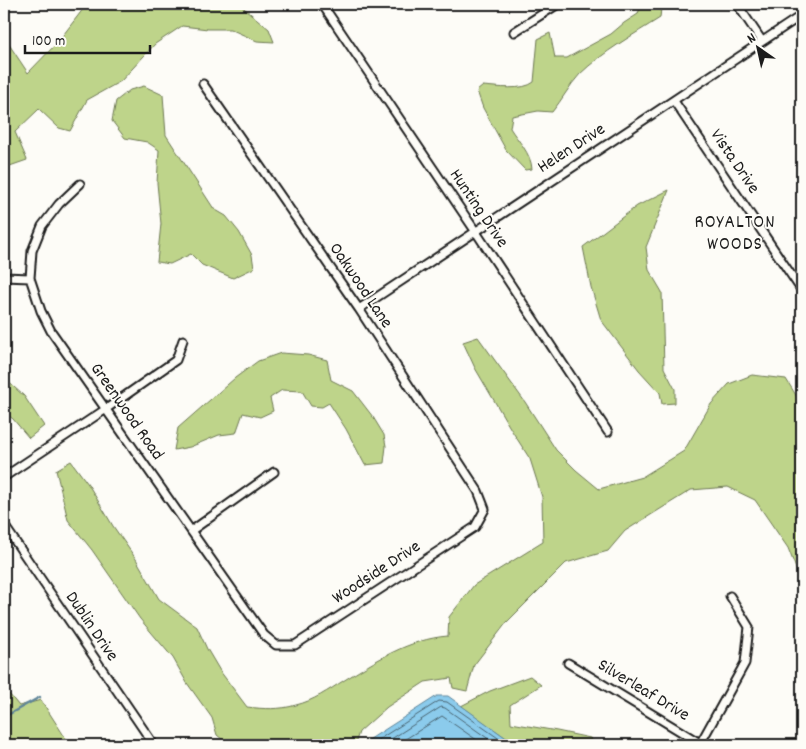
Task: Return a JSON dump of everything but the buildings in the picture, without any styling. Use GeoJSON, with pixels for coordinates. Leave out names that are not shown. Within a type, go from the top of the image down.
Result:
{"type":"FeatureCollection","features":[{"type":"Feature","properties":{"kind":"street","name":"Hunting Drive"},"geometry":{"type":"LineString","coordinates":[[322,4],[608,432]]}},
{"type":"Feature","properties":{"kind":"street"},"geometry":{"type":"LineString","coordinates":[[514,32],[558,4]]}},
{"type":"Feature","properties":{"kind":"street"},"geometry":{"type":"LineString","coordinates":[[736,4],[762,41]]}},
{"type":"Feature","properties":{"kind":"street","name":"Helen Drive"},"geometry":{"type":"LineString","coordinates":[[359,309],[802,15]]}},
{"type":"Feature","properties":{"kind":"street","name":"Oakwood Lane"},"geometry":{"type":"LineString","coordinates":[[203,84],[359,309],[478,492],[485,509]]}},
{"type":"Feature","properties":{"kind":"street","name":"Vista Drive"},"geometry":{"type":"LineString","coordinates":[[674,100],[802,291]]}},
{"type":"Feature","properties":{"kind":"street","name":"Greenwood Road"},"geometry":{"type":"LineString","coordinates":[[80,184],[59,204],[42,226],[32,251],[30,278],[41,310],[51,331],[264,635],[276,645]]}},
{"type":"Feature","properties":{"kind":"street"},"geometry":{"type":"LineString","coordinates":[[4,277],[30,278]]}},
{"type":"Feature","properties":{"kind":"street"},"geometry":{"type":"LineString","coordinates":[[4,477],[176,360],[183,340]]}},
{"type":"Feature","properties":{"kind":"street"},"geometry":{"type":"LineString","coordinates":[[192,531],[274,472]]}},
{"type":"Feature","properties":{"kind":"street","name":"Woodside Drive"},"geometry":{"type":"LineString","coordinates":[[276,645],[294,645],[475,527],[485,509]]}},
{"type":"Feature","properties":{"kind":"street","name":"Dublin Drive"},"geometry":{"type":"LineString","coordinates":[[4,525],[154,745]]}},
{"type":"Feature","properties":{"kind":"street"},"geometry":{"type":"LineString","coordinates":[[702,744],[745,663],[748,627],[730,596]]}},
{"type":"Feature","properties":{"kind":"street","name":"Silverleaf Drive"},"geometry":{"type":"LineString","coordinates":[[568,663],[702,744]]}},
{"type":"Feature","properties":{"kind":"green space"},"geometry":{"type":"Polygon","coordinates":[[[87,4],[239,4],[269,29],[274,42],[257,41],[230,29],[182,26],[155,44],[121,81],[87,100],[70,131],[59,128],[39,109],[15,132],[27,160],[4,168],[4,37],[28,73],[57,43],[87,4]]]}},
{"type":"Feature","properties":{"kind":"green space"},"geometry":{"type":"Polygon","coordinates":[[[641,4],[659,4],[661,8],[660,18],[598,58],[580,74],[552,112],[538,111],[512,116],[510,128],[527,152],[531,163],[532,169],[525,170],[506,150],[483,108],[477,91],[483,86],[510,88],[529,85],[534,82],[538,39],[550,33],[555,58],[567,58],[611,34],[638,14],[641,4]]]}},
{"type":"Feature","properties":{"kind":"green space"},"geometry":{"type":"Polygon","coordinates":[[[144,86],[163,95],[166,135],[214,209],[226,216],[239,232],[252,255],[254,268],[233,278],[202,265],[191,254],[170,264],[157,262],[161,224],[157,183],[159,150],[147,142],[125,138],[112,121],[116,101],[130,90],[144,86]]]}},
{"type":"Feature","properties":{"kind":"green space"},"geometry":{"type":"Polygon","coordinates":[[[669,190],[646,247],[649,270],[662,292],[664,368],[675,389],[675,403],[662,404],[660,393],[639,370],[601,320],[591,287],[583,247],[637,206],[669,190]]]}},
{"type":"Feature","properties":{"kind":"green space"},"geometry":{"type":"Polygon","coordinates":[[[478,337],[525,402],[556,450],[599,489],[642,477],[684,451],[711,404],[729,384],[752,375],[786,379],[802,405],[802,584],[788,548],[755,500],[728,487],[691,490],[625,531],[608,551],[566,563],[507,622],[474,665],[467,691],[453,688],[451,678],[425,682],[387,707],[359,732],[355,744],[358,745],[229,745],[217,735],[212,718],[187,683],[173,658],[140,619],[92,550],[68,520],[56,470],[71,461],[136,559],[159,599],[197,627],[220,671],[247,707],[265,709],[290,707],[321,695],[367,666],[406,646],[420,641],[448,636],[449,617],[474,585],[543,542],[542,497],[530,459],[475,368],[463,342],[478,337]]]}},
{"type":"Feature","properties":{"kind":"green space"},"geometry":{"type":"Polygon","coordinates":[[[281,353],[308,355],[327,360],[331,380],[353,391],[384,435],[386,446],[384,463],[365,465],[346,429],[329,403],[322,407],[311,406],[302,391],[282,390],[270,398],[273,411],[260,417],[243,413],[236,433],[219,435],[190,447],[174,450],[178,428],[235,378],[258,361],[281,353]]]}},
{"type":"Feature","properties":{"kind":"green space"},"geometry":{"type":"Polygon","coordinates":[[[4,378],[24,396],[44,426],[29,438],[13,419],[4,412],[4,378]]]}},
{"type":"Feature","properties":{"kind":"green space"},"geometry":{"type":"Polygon","coordinates":[[[530,676],[541,685],[510,705],[511,723],[590,738],[597,745],[516,745],[461,706],[490,691],[530,676]]]}},
{"type":"Feature","properties":{"kind":"green space"},"geometry":{"type":"Polygon","coordinates":[[[4,688],[19,706],[41,700],[70,745],[4,745],[4,688]]]}},
{"type":"Feature","properties":{"kind":"water"},"geometry":{"type":"Polygon","coordinates":[[[437,696],[448,696],[516,745],[363,745],[437,696]]]}},
{"type":"Feature","properties":{"kind":"waterway"},"geometry":{"type":"LineString","coordinates":[[4,717],[40,697]]}},
{"type":"Feature","properties":{"kind":"district","name":"ROYALTON WOODS"},"geometry":{"type":"Point","coordinates":[735,234]}}]}
